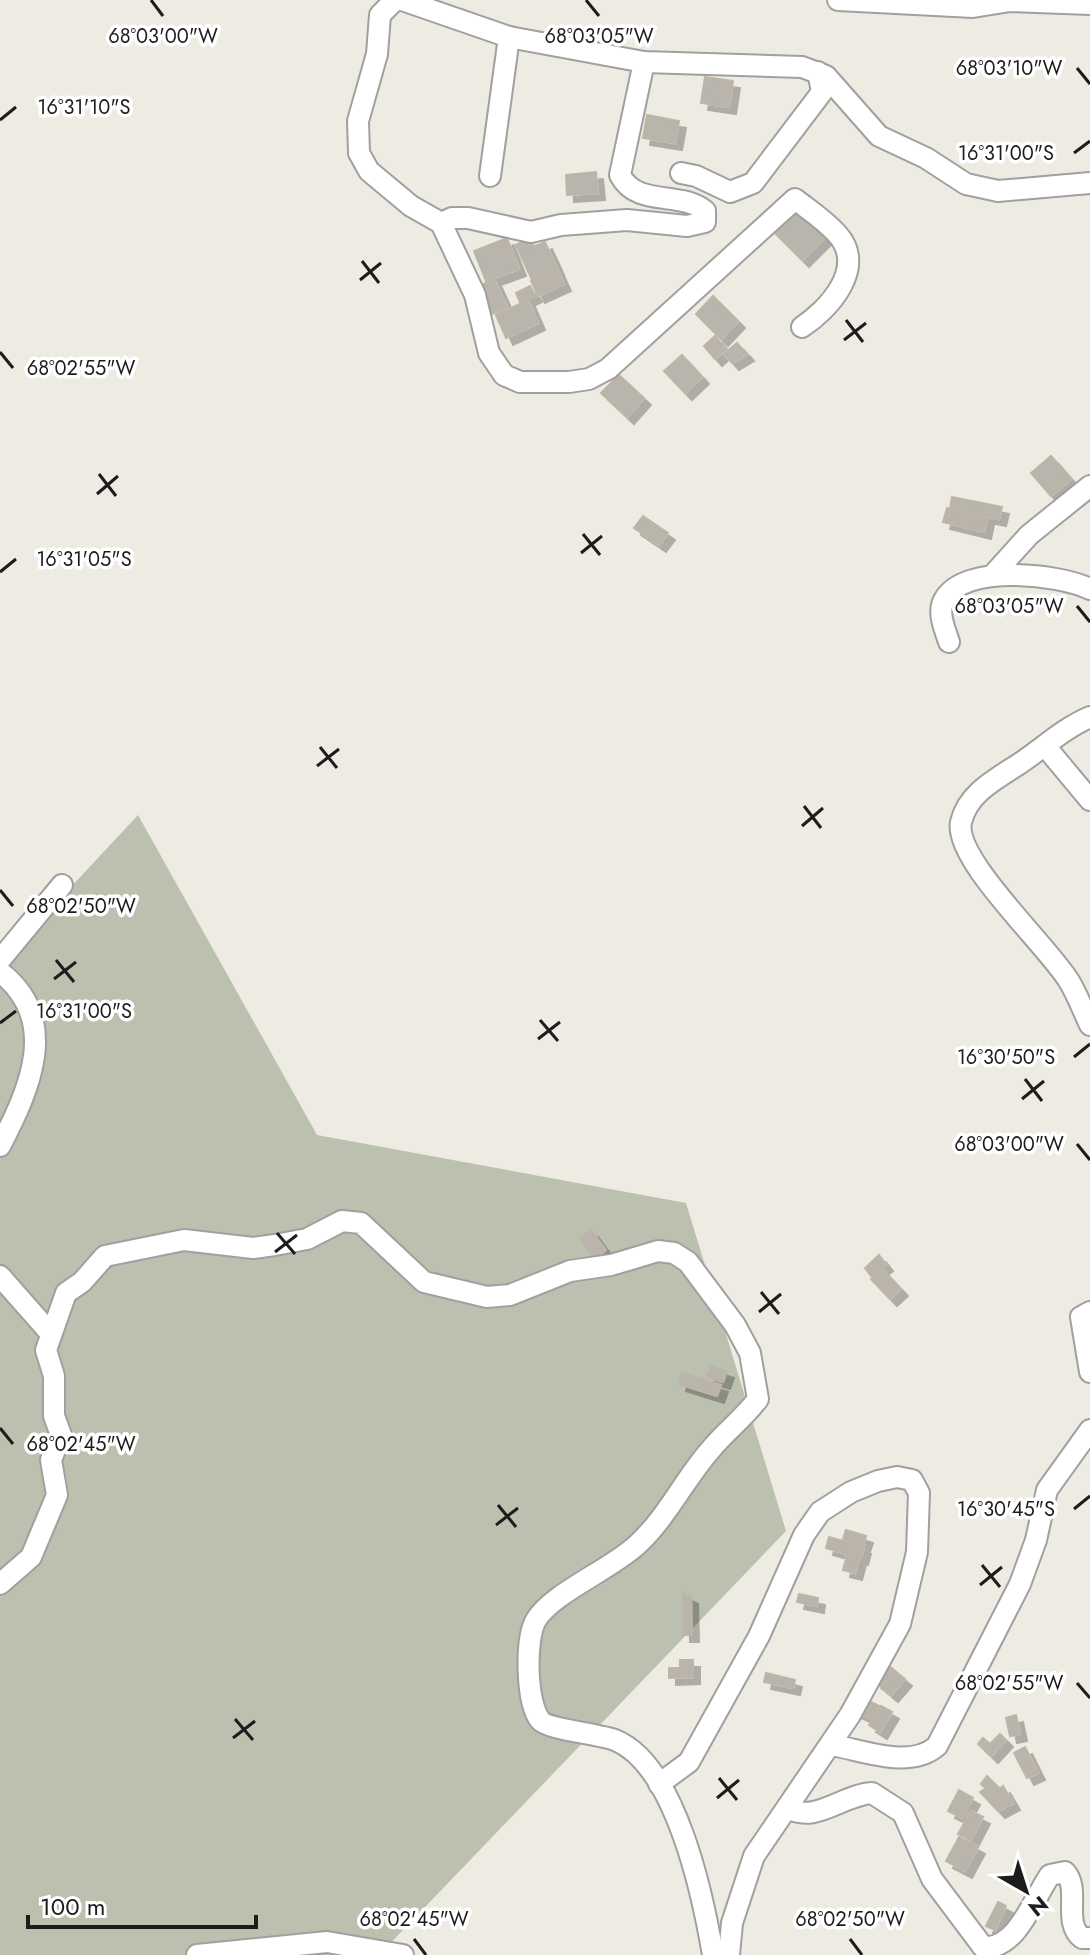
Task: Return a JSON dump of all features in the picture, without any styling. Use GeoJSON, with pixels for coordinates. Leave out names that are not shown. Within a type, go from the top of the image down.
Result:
{"type":"FeatureCollection","features":[{"type":"Feature","properties":{"kind":"street"},"geometry":{"type":"LineString","coordinates":[[395,0],[380,15],[377,54],[358,121],[359,153],[369,171],[383,186],[441,223],[475,295],[489,353],[504,375],[520,382],[569,382],[589,379],[608,369],[795,199],[838,235],[847,256],[837,297],[802,327]]}},
{"type":"Feature","properties":{"kind":"street"},"geometry":{"type":"LineString","coordinates":[[402,0],[509,37],[644,62],[802,67],[826,76],[879,136],[926,158],[966,184],[998,191],[1090,183]]}},
{"type":"Feature","properties":{"kind":"street"},"geometry":{"type":"LineString","coordinates":[[842,1],[973,7],[1010,1],[1090,4]]}},
{"type":"Feature","properties":{"kind":"street"},"geometry":{"type":"LineString","coordinates":[[490,176],[509,37]]}},
{"type":"Feature","properties":{"kind":"street"},"geometry":{"type":"LineString","coordinates":[[441,223],[452,218],[468,218],[531,232],[561,225],[627,220],[687,226],[705,222],[705,211],[697,204],[634,191],[620,175],[644,62]]}},
{"type":"Feature","properties":{"kind":"street"},"geometry":{"type":"LineString","coordinates":[[681,173],[696,176],[730,192],[753,183],[822,92],[818,72]]}},
{"type":"Feature","properties":{"kind":"street"},"geometry":{"type":"LineString","coordinates":[[992,576],[1022,541],[1090,486]]}},
{"type":"Feature","properties":{"kind":"street"},"geometry":{"type":"LineString","coordinates":[[949,642],[941,615],[943,601],[953,589],[992,576],[1047,576],[1072,580],[1090,589]]}},
{"type":"Feature","properties":{"kind":"street"},"geometry":{"type":"LineString","coordinates":[[1090,717],[1073,724],[968,802],[960,825],[961,837],[973,865],[1038,938],[1069,981],[1090,1025]]}},
{"type":"Feature","properties":{"kind":"street"},"geometry":{"type":"LineString","coordinates":[[1045,746],[1090,800]]}},
{"type":"Feature","properties":{"kind":"street"},"geometry":{"type":"LineString","coordinates":[[0,960],[62,885]]}},
{"type":"Feature","properties":{"kind":"street"},"geometry":{"type":"LineString","coordinates":[[0,972],[19,987],[28,1001],[35,1058],[31,1078],[0,1146]]}},
{"type":"Feature","properties":{"kind":"street"},"geometry":{"type":"LineString","coordinates":[[0,1119],[31,1078]]}},
{"type":"Feature","properties":{"kind":"street"},"geometry":{"type":"LineString","coordinates":[[0,1584],[31,1557],[57,1495],[51,1460],[61,1435],[52,1392],[54,1376],[46,1350],[51,1334],[66,1293],[82,1282],[105,1256],[184,1240],[253,1248],[307,1239],[342,1221],[361,1223],[424,1282],[487,1297],[510,1295],[570,1271],[611,1265],[658,1251],[674,1253],[688,1262],[735,1325],[750,1353],[758,1399],[744,1419],[712,1447],[673,1504],[641,1542],[613,1566],[550,1603],[535,1621],[530,1645],[530,1694],[540,1721],[551,1728],[586,1731],[618,1742],[639,1756],[659,1784],[679,1824],[713,1955]]}},
{"type":"Feature","properties":{"kind":"street"},"geometry":{"type":"LineString","coordinates":[[0,1276],[51,1334]]}},
{"type":"Feature","properties":{"kind":"street"},"geometry":{"type":"LineString","coordinates":[[1090,1312],[1085,1312],[1081,1317],[1090,1372]]}},
{"type":"Feature","properties":{"kind":"street"},"geometry":{"type":"LineString","coordinates":[[831,1745],[905,1758],[926,1754],[937,1746],[1020,1584],[1036,1540],[1047,1490],[1090,1430]]}},
{"type":"Feature","properties":{"kind":"street"},"geometry":{"type":"LineString","coordinates":[[659,1784],[689,1762],[759,1636],[804,1535],[820,1512],[851,1492],[878,1481],[897,1477],[912,1480],[919,1493],[919,1516],[908,1600],[900,1624],[831,1745],[754,1856],[732,1923],[729,1955]]}},
{"type":"Feature","properties":{"kind":"street"},"geometry":{"type":"LineString","coordinates":[[788,1808],[802,1815],[815,1814],[849,1796],[872,1793],[895,1807],[903,1813],[938,1889],[983,1947],[994,1947],[1009,1939],[1050,1875],[1065,1872],[1071,1879],[1074,1928],[1082,1938],[1090,1938]]}},
{"type":"Feature","properties":{"kind":"street"},"geometry":{"type":"LineString","coordinates":[[197,1955],[327,1942],[403,1955]]}},
{"type":"Feature","properties":{"kind":"shaded area"},"geometry":{"type":"Polygon","coordinates":[[[138,815],[317,1135],[686,1203],[786,1531],[379,1955],[0,1955],[0,963],[138,815]]]}},
{"type":"Feature","properties":{"kind":"building"},"geometry":{"type":"Polygon","coordinates":[[[705,77],[733,81],[729,107],[701,103],[705,77]]]}},
{"type":"Feature","properties":{"kind":"building"},"geometry":{"type":"Polygon","coordinates":[[[647,115],[679,121],[675,143],[643,138],[647,115]]]}},
{"type":"Feature","properties":{"kind":"building"},"geometry":{"type":"Polygon","coordinates":[[[596,172],[598,193],[567,195],[566,175],[596,172]]]}},
{"type":"Feature","properties":{"kind":"building"},"geometry":{"type":"Polygon","coordinates":[[[799,205],[828,234],[802,260],[772,230],[799,205]]]}},
{"type":"Feature","properties":{"kind":"building"},"geometry":{"type":"Polygon","coordinates":[[[507,238],[519,269],[486,281],[474,251],[507,238]]]}},
{"type":"Feature","properties":{"kind":"building"},"geometry":{"type":"Polygon","coordinates":[[[530,238],[534,247],[545,242],[557,268],[532,280],[516,245],[530,238]]]}},
{"type":"Feature","properties":{"kind":"building"},"geometry":{"type":"Polygon","coordinates":[[[557,269],[564,284],[538,296],[531,281],[557,269]]]}},
{"type":"Feature","properties":{"kind":"building"},"geometry":{"type":"Polygon","coordinates":[[[494,279],[507,307],[492,314],[479,286],[494,279]]]}},
{"type":"Feature","properties":{"kind":"building"},"geometry":{"type":"Polygon","coordinates":[[[530,286],[535,295],[520,302],[516,293],[530,286]]]}},
{"type":"Feature","properties":{"kind":"building"},"geometry":{"type":"Polygon","coordinates":[[[713,296],[738,321],[721,339],[696,314],[713,296]]]}},
{"type":"Feature","properties":{"kind":"building"},"geometry":{"type":"Polygon","coordinates":[[[528,300],[538,323],[506,338],[496,315],[528,300]]]}},
{"type":"Feature","properties":{"kind":"building"},"geometry":{"type":"Polygon","coordinates":[[[715,336],[726,349],[715,359],[704,346],[715,336]]]}},
{"type":"Feature","properties":{"kind":"building"},"geometry":{"type":"Polygon","coordinates":[[[737,343],[747,354],[732,363],[724,354],[737,343]]]}},
{"type":"Feature","properties":{"kind":"building"},"geometry":{"type":"Polygon","coordinates":[[[682,355],[702,377],[685,393],[664,371],[682,355]]]}},
{"type":"Feature","properties":{"kind":"building"},"geometry":{"type":"Polygon","coordinates":[[[619,375],[644,398],[627,417],[601,393],[619,375]]]}},
{"type":"Feature","properties":{"kind":"building"},"geometry":{"type":"Polygon","coordinates":[[[1051,456],[1071,479],[1051,496],[1031,473],[1051,456]]]}},
{"type":"Feature","properties":{"kind":"building"},"geometry":{"type":"Polygon","coordinates":[[[952,497],[1002,507],[999,519],[950,509],[952,497]]]}},
{"type":"Feature","properties":{"kind":"building"},"geometry":{"type":"Polygon","coordinates":[[[947,508],[987,518],[984,532],[943,522],[947,508]]]}},
{"type":"Feature","properties":{"kind":"building"},"geometry":{"type":"Polygon","coordinates":[[[643,516],[668,533],[659,545],[634,528],[643,516]]]}},
{"type":"Feature","properties":{"kind":"building"},"geometry":{"type":"Polygon","coordinates":[[[591,1230],[606,1250],[595,1259],[580,1239],[591,1230]]]}},
{"type":"Feature","properties":{"kind":"building"},"geometry":{"type":"Polygon","coordinates":[[[879,1255],[886,1264],[871,1276],[865,1268],[879,1255]]]}},
{"type":"Feature","properties":{"kind":"building"},"geometry":{"type":"Polygon","coordinates":[[[882,1269],[901,1289],[890,1299],[871,1279],[882,1269]]]}},
{"type":"Feature","properties":{"kind":"building"},"geometry":{"type":"Polygon","coordinates":[[[711,1366],[727,1371],[723,1382],[707,1377],[711,1366]]]}},
{"type":"Feature","properties":{"kind":"building"},"geometry":{"type":"Polygon","coordinates":[[[682,1373],[721,1385],[717,1396],[679,1384],[682,1373]]]}},
{"type":"Feature","properties":{"kind":"building"},"geometry":{"type":"Polygon","coordinates":[[[846,1530],[866,1536],[863,1545],[843,1539],[846,1530]]]}},
{"type":"Feature","properties":{"kind":"building"},"geometry":{"type":"Polygon","coordinates":[[[829,1537],[864,1547],[861,1558],[826,1548],[829,1537]]]}},
{"type":"Feature","properties":{"kind":"building"},"geometry":{"type":"Polygon","coordinates":[[[847,1555],[859,1558],[855,1573],[843,1570],[847,1555]]]}},
{"type":"Feature","properties":{"kind":"building"},"geometry":{"type":"Polygon","coordinates":[[[683,1593],[691,1597],[692,1635],[683,1635],[683,1593]]]}},
{"type":"Feature","properties":{"kind":"building"},"geometry":{"type":"Polygon","coordinates":[[[799,1594],[818,1598],[817,1606],[797,1602],[799,1594]]]}},
{"type":"Feature","properties":{"kind":"building"},"geometry":{"type":"Polygon","coordinates":[[[680,1660],[693,1660],[693,1677],[669,1678],[669,1668],[680,1668],[680,1660]]]}},
{"type":"Feature","properties":{"kind":"building"},"geometry":{"type":"Polygon","coordinates":[[[888,1665],[905,1679],[891,1695],[874,1681],[888,1665]]]}},
{"type":"Feature","properties":{"kind":"building"},"geometry":{"type":"Polygon","coordinates":[[[766,1673],[795,1680],[793,1688],[764,1682],[766,1673]]]}},
{"type":"Feature","properties":{"kind":"building"},"geometry":{"type":"Polygon","coordinates":[[[861,1697],[879,1706],[872,1719],[854,1711],[861,1697]]]}},
{"type":"Feature","properties":{"kind":"building"},"geometry":{"type":"Polygon","coordinates":[[[881,1706],[892,1712],[880,1732],[869,1725],[881,1706]]]}},
{"type":"Feature","properties":{"kind":"building"},"geometry":{"type":"Polygon","coordinates":[[[1016,1715],[1020,1734],[1010,1736],[1006,1718],[1016,1715]]]}},
{"type":"Feature","properties":{"kind":"building"},"geometry":{"type":"Polygon","coordinates":[[[1000,1734],[1006,1740],[991,1756],[978,1744],[983,1738],[990,1744],[1000,1734]]]}},
{"type":"Feature","properties":{"kind":"building"},"geometry":{"type":"Polygon","coordinates":[[[1025,1747],[1038,1773],[1027,1778],[1014,1753],[1025,1747]]]}},
{"type":"Feature","properties":{"kind":"building"},"geometry":{"type":"Polygon","coordinates":[[[987,1776],[999,1788],[993,1795],[981,1784],[987,1776]]]}},
{"type":"Feature","properties":{"kind":"building"},"geometry":{"type":"Polygon","coordinates":[[[1003,1786],[1013,1803],[998,1811],[980,1792],[985,1789],[992,1795],[1003,1786]]]}},
{"type":"Feature","properties":{"kind":"building"},"geometry":{"type":"Polygon","coordinates":[[[959,1790],[973,1798],[962,1818],[948,1811],[959,1790]]]}},
{"type":"Feature","properties":{"kind":"building"},"geometry":{"type":"Polygon","coordinates":[[[971,1811],[983,1817],[971,1840],[958,1834],[971,1811]]]}},
{"type":"Feature","properties":{"kind":"building"},"geometry":{"type":"Polygon","coordinates":[[[959,1837],[978,1847],[965,1871],[946,1861],[959,1837]]]}},
{"type":"Feature","properties":{"kind":"building"},"geometry":{"type":"Polygon","coordinates":[[[998,1902],[1006,1906],[995,1930],[986,1926],[998,1902]]]}}]}
